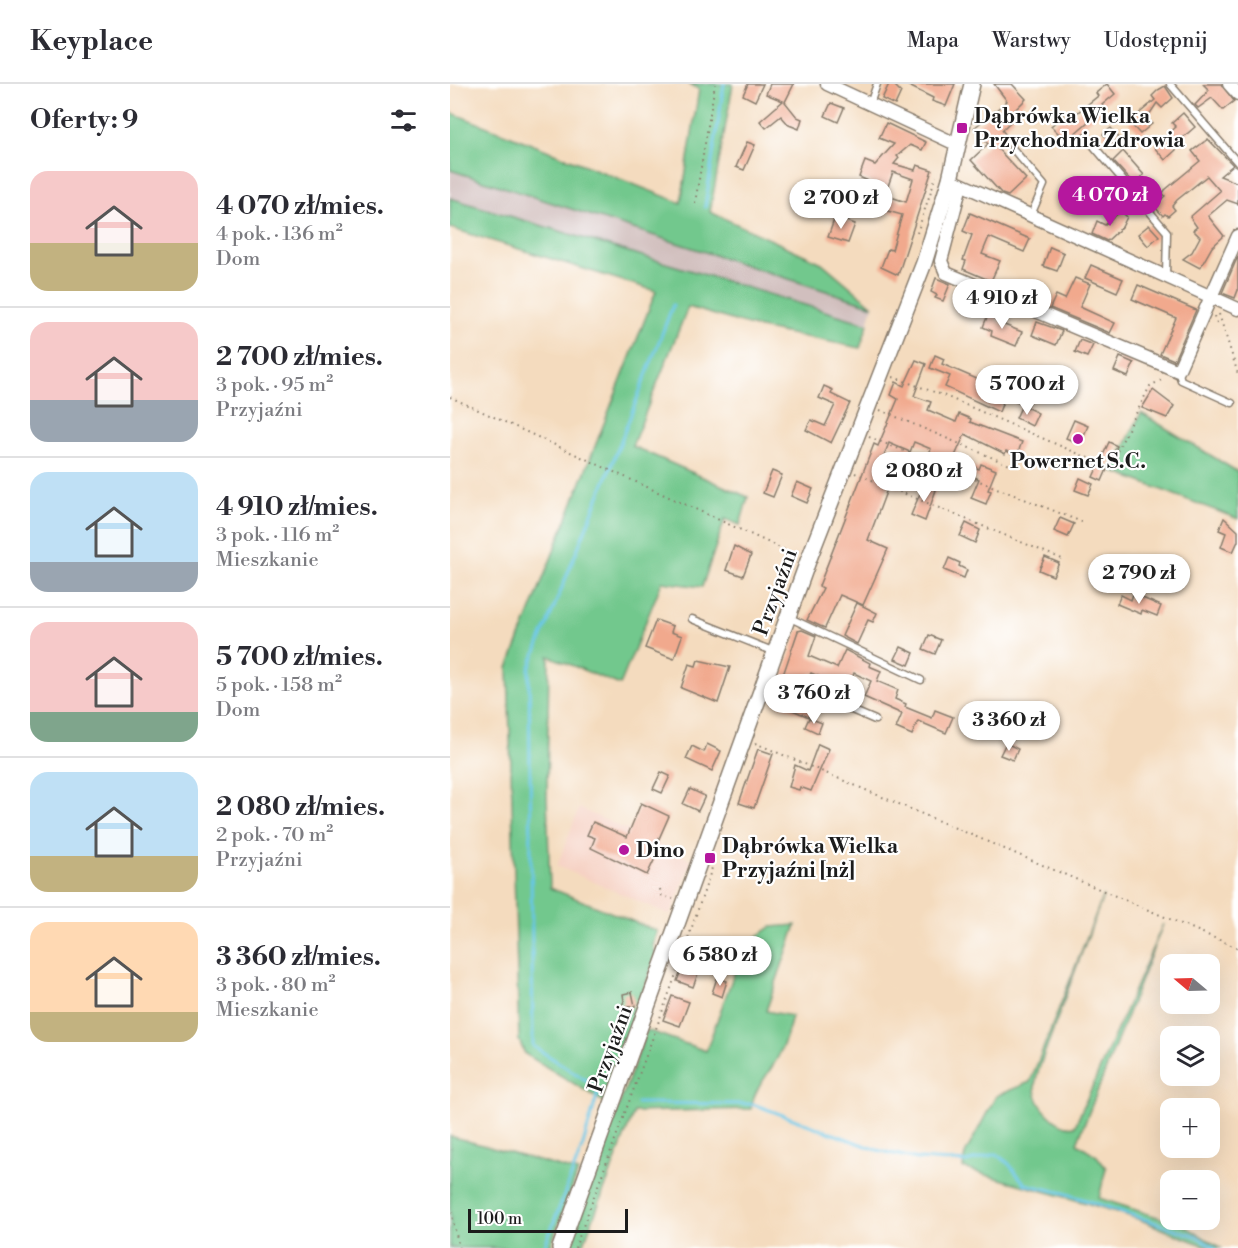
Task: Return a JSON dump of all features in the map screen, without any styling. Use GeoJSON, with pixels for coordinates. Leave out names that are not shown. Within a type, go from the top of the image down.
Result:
{"type":"FeatureCollection","features":[{"type":"Feature","properties":{"kind":"street"},"geometry":{"type":"LineString","coordinates":[[827,84],[958,145]]}},
{"type":"Feature","properties":{"kind":"street","name":"Przyjaźni"},"geometry":{"type":"LineString","coordinates":[[560,1248],[808,561],[956,182],[958,145],[972,84]]}},
{"type":"Feature","properties":{"kind":"street"},"geometry":{"type":"LineString","coordinates":[[1229,84],[1238,94]]}},
{"type":"Feature","properties":{"kind":"street"},"geometry":{"type":"LineString","coordinates":[[1238,236],[1215,298],[1178,372],[946,273],[941,261],[956,182],[1031,215],[1215,298],[1238,309]]}},
{"type":"Feature","properties":{"kind":"lane"},"geometry":{"type":"LineString","coordinates":[[870,104],[877,84]]}},
{"type":"Feature","properties":{"kind":"lane"},"geometry":{"type":"LineString","coordinates":[[1170,84],[1238,163]]}},
{"type":"Feature","properties":{"kind":"lane"},"geometry":{"type":"LineString","coordinates":[[1086,137],[1167,232],[1166,276]]}},
{"type":"Feature","properties":{"kind":"lane"},"geometry":{"type":"LineString","coordinates":[[1012,148],[1044,185],[1031,215]]}},
{"type":"Feature","properties":{"kind":"lane"},"geometry":{"type":"LineString","coordinates":[[1178,372],[1180,380],[1232,403]]}},
{"type":"Feature","properties":{"kind":"lane"},"geometry":{"type":"LineString","coordinates":[[788,617],[921,680]]}},
{"type":"Feature","properties":{"kind":"lane"},"geometry":{"type":"LineString","coordinates":[[692,619],[775,652]]}},
{"type":"Feature","properties":{"kind":"lane"},"geometry":{"type":"LineString","coordinates":[[768,674],[874,720]]}},
{"type":"Feature","properties":{"kind":"path"},"geometry":{"type":"LineString","coordinates":[[695,203],[715,84]]}},
{"type":"Feature","properties":{"kind":"path"},"geometry":{"type":"LineString","coordinates":[[1215,298],[1238,374]]}},
{"type":"Feature","properties":{"kind":"path"},"geometry":{"type":"LineString","coordinates":[[882,373],[945,396],[1109,467],[1150,386],[1178,372]]}},
{"type":"Feature","properties":{"kind":"path"},"geometry":{"type":"LineString","coordinates":[[450,397],[618,476],[808,561]]}},
{"type":"Feature","properties":{"kind":"path"},"geometry":{"type":"LineString","coordinates":[[870,405],[1012,466]]}},
{"type":"Feature","properties":{"kind":"path"},"geometry":{"type":"LineString","coordinates":[[858,433],[1082,522]]}},
{"type":"Feature","properties":{"kind":"path"},"geometry":{"type":"LineString","coordinates":[[844,468],[1062,559]]}},
{"type":"Feature","properties":{"kind":"path"},"geometry":{"type":"LineString","coordinates":[[744,738],[1238,948]]}},
{"type":"Feature","properties":{"kind":"path"},"geometry":{"type":"LineString","coordinates":[[575,1248],[712,873],[714,855]]}},
{"type":"Feature","properties":{"kind":"path"},"geometry":{"type":"LineString","coordinates":[[450,1206],[459,1248]]}},
{"type":"Feature","properties":{"kind":"shaded area"},"geometry":{"type":"Polygon","coordinates":[[[450,170],[873,306],[868,324],[450,198],[450,170]]]}},
{"type":"Feature","properties":{"kind":"shaded area"},"geometry":{"type":"Polygon","coordinates":[[[579,808],[692,860],[670,915],[557,866],[579,808]]]}},
{"type":"Feature","properties":{"kind":"green space"},"geometry":{"type":"Polygon","coordinates":[[[688,84],[733,84],[710,212],[822,263],[873,306],[450,170],[450,112],[681,203],[699,89],[688,84]]]}},
{"type":"Feature","properties":{"kind":"green space"},"geometry":{"type":"Polygon","coordinates":[[[450,198],[868,324],[860,348],[755,327],[688,307],[632,446],[748,497],[740,525],[725,519],[702,587],[662,582],[620,685],[549,656],[547,795],[550,888],[657,931],[653,945],[656,955],[604,1102],[525,1054],[519,1040],[508,668],[656,291],[450,228],[450,198]]]}},
{"type":"Feature","properties":{"kind":"green space"},"geometry":{"type":"Polygon","coordinates":[[[1141,413],[1238,472],[1238,519],[1112,471],[1141,413]]]}},
{"type":"Feature","properties":{"kind":"green space"},"geometry":{"type":"Polygon","coordinates":[[[1103,896],[1036,1077],[1035,1090],[1040,1103],[1055,1121],[1075,1126],[1163,924],[1077,1143],[1097,1156],[1106,1168],[1099,1198],[1160,1218],[1160,1228],[1114,1211],[963,1168],[965,1154],[996,1096],[1030,1082],[1103,896]]]}},
{"type":"Feature","properties":{"kind":"green space"},"geometry":{"type":"Polygon","coordinates":[[[796,925],[766,1011],[792,1016],[791,1021],[778,1057],[758,1089],[751,1109],[634,1112],[582,1248],[566,1248],[647,1030],[706,1051],[744,946],[771,927],[796,925]]]}},
{"type":"Feature","properties":{"kind":"green space"},"geometry":{"type":"Polygon","coordinates":[[[450,1136],[578,1172],[550,1248],[450,1248],[450,1136]]]}},
{"type":"Feature","properties":{"kind":"green space"},"geometry":{"type":"Polygon","coordinates":[[[1165,1230],[1192,1230],[1221,1248],[1212,1247],[1165,1230]]]}},
{"type":"Feature","properties":{"kind":"building"},"geometry":{"type":"Polygon","coordinates":[[[748,84],[763,84],[755,101],[743,95],[748,84]]]}},
{"type":"Feature","properties":{"kind":"building"},"geometry":{"type":"Polygon","coordinates":[[[770,84],[794,84],[785,102],[797,117],[802,119],[799,129],[789,125],[781,116],[766,128],[760,121],[783,101],[766,94],[770,84]]]}},
{"type":"Feature","properties":{"kind":"building"},"geometry":{"type":"Polygon","coordinates":[[[889,84],[893,84],[901,92],[895,105],[882,99],[889,84]]]}},
{"type":"Feature","properties":{"kind":"building"},"geometry":{"type":"Polygon","coordinates":[[[905,84],[955,84],[946,106],[932,101],[933,98],[905,84]]]}},
{"type":"Feature","properties":{"kind":"building"},"geometry":{"type":"Polygon","coordinates":[[[994,84],[1012,84],[1026,99],[1012,113],[1014,118],[1002,130],[1008,138],[997,148],[1026,179],[1008,196],[1002,194],[971,160],[988,144],[974,128],[1007,101],[994,84]]]}},
{"type":"Feature","properties":{"kind":"building"},"geometry":{"type":"Polygon","coordinates":[[[1107,84],[1115,94],[1102,105],[1104,108],[1066,141],[1051,126],[1063,115],[1068,120],[1098,96],[1096,93],[1107,84]]]}},
{"type":"Feature","properties":{"kind":"building"},"geometry":{"type":"Polygon","coordinates":[[[1203,84],[1221,84],[1234,101],[1223,110],[1212,98],[1198,108],[1195,105],[1209,90],[1203,84]]]}},
{"type":"Feature","properties":{"kind":"building"},"geometry":{"type":"Polygon","coordinates":[[[1165,86],[1173,98],[1162,108],[1157,103],[1147,118],[1152,124],[1140,134],[1129,122],[1155,100],[1152,96],[1165,86]]]}},
{"type":"Feature","properties":{"kind":"building"},"geometry":{"type":"Polygon","coordinates":[[[831,103],[844,108],[838,122],[825,116],[831,103]]]}},
{"type":"Feature","properties":{"kind":"building"},"geometry":{"type":"Polygon","coordinates":[[[1183,113],[1195,127],[1173,146],[1176,150],[1165,160],[1154,147],[1176,127],[1172,123],[1183,113]]]}},
{"type":"Feature","properties":{"kind":"building"},"geometry":{"type":"Polygon","coordinates":[[[886,123],[926,142],[922,150],[910,145],[897,156],[899,158],[894,164],[915,170],[917,165],[932,170],[898,275],[881,267],[888,249],[892,250],[902,215],[873,207],[879,193],[906,202],[913,179],[893,172],[887,189],[859,177],[865,161],[875,165],[894,144],[879,138],[886,123]]]}},
{"type":"Feature","properties":{"kind":"building"},"geometry":{"type":"Polygon","coordinates":[[[1111,128],[1119,138],[1112,144],[1103,134],[1111,128]]]}},
{"type":"Feature","properties":{"kind":"building"},"geometry":{"type":"Polygon","coordinates":[[[1208,139],[1233,165],[1220,176],[1238,183],[1238,204],[1227,200],[1208,216],[1224,236],[1212,247],[1200,268],[1183,259],[1192,252],[1200,237],[1193,230],[1197,227],[1190,217],[1220,191],[1207,176],[1177,200],[1172,206],[1175,210],[1168,216],[1165,214],[1163,216],[1154,206],[1165,196],[1163,193],[1165,190],[1200,161],[1192,151],[1208,139]]]}},
{"type":"Feature","properties":{"kind":"building"},"geometry":{"type":"Polygon","coordinates":[[[747,142],[755,145],[744,170],[736,167],[747,142]]]}},
{"type":"Feature","properties":{"kind":"building"},"geometry":{"type":"Polygon","coordinates":[[[1123,151],[1144,175],[1133,183],[1113,161],[1123,151]]]}},
{"type":"Feature","properties":{"kind":"building"},"geometry":{"type":"Polygon","coordinates":[[[1108,179],[1129,201],[1127,204],[1113,195],[1108,200],[1097,188],[1108,179]]]}},
{"type":"Feature","properties":{"kind":"building"},"geometry":{"type":"Polygon","coordinates":[[[1121,211],[1127,217],[1122,227],[1107,241],[1092,234],[1097,221],[1105,225],[1121,211]]]}},
{"type":"Feature","properties":{"kind":"building"},"geometry":{"type":"Polygon","coordinates":[[[970,213],[1030,239],[1024,252],[989,237],[982,254],[1000,261],[991,281],[963,269],[966,261],[963,260],[972,235],[963,231],[970,213]]]}},
{"type":"Feature","properties":{"kind":"building"},"geometry":{"type":"Polygon","coordinates":[[[835,217],[855,224],[848,243],[828,237],[835,217]]]}},
{"type":"Feature","properties":{"kind":"building"},"geometry":{"type":"Polygon","coordinates":[[[1149,225],[1159,236],[1148,246],[1138,234],[1149,225]]]}},
{"type":"Feature","properties":{"kind":"building"},"geometry":{"type":"Polygon","coordinates":[[[1050,247],[1064,253],[1057,271],[1043,266],[1050,247]]]}},
{"type":"Feature","properties":{"kind":"building"},"geometry":{"type":"Polygon","coordinates":[[[1238,256],[1238,290],[1235,298],[1222,293],[1238,256]]]}},
{"type":"Feature","properties":{"kind":"building"},"geometry":{"type":"Polygon","coordinates":[[[1091,265],[1123,279],[1117,292],[1085,278],[1091,265]]]}},
{"type":"Feature","properties":{"kind":"building"},"geometry":{"type":"Polygon","coordinates":[[[936,278],[950,284],[943,301],[935,298],[937,295],[931,292],[936,278]]]}},
{"type":"Feature","properties":{"kind":"building"},"geometry":{"type":"Polygon","coordinates":[[[1075,278],[1090,284],[1080,307],[1115,323],[1110,333],[1050,308],[1056,295],[1065,299],[1075,278]]]}},
{"type":"Feature","properties":{"kind":"building"},"geometry":{"type":"Polygon","coordinates":[[[1138,285],[1196,310],[1174,360],[1160,354],[1176,318],[1132,299],[1138,285]]]}},
{"type":"Feature","properties":{"kind":"building"},"geometry":{"type":"Polygon","coordinates":[[[990,310],[999,314],[996,320],[1022,332],[1016,346],[991,336],[992,331],[983,327],[990,310]]]}},
{"type":"Feature","properties":{"kind":"building"},"geometry":{"type":"Polygon","coordinates":[[[1037,322],[1062,331],[1056,345],[1032,335],[1037,322]]]}},
{"type":"Feature","properties":{"kind":"building"},"geometry":{"type":"Polygon","coordinates":[[[1080,340],[1093,345],[1087,357],[1075,352],[1080,340]]]}},
{"type":"Feature","properties":{"kind":"building"},"geometry":{"type":"Polygon","coordinates":[[[935,355],[944,359],[942,364],[998,388],[999,395],[1005,397],[999,412],[945,387],[950,376],[930,368],[935,355]]]}},
{"type":"Feature","properties":{"kind":"building"},"geometry":{"type":"Polygon","coordinates":[[[1120,357],[1134,363],[1128,377],[1114,371],[1120,357]]]}},
{"type":"Feature","properties":{"kind":"building"},"geometry":{"type":"Polygon","coordinates":[[[916,360],[926,364],[914,396],[931,402],[928,410],[956,422],[959,414],[971,419],[970,422],[1022,442],[1017,455],[1006,451],[1005,454],[965,434],[955,456],[957,460],[979,469],[981,464],[996,470],[988,490],[991,491],[986,504],[971,498],[979,479],[927,458],[931,449],[914,442],[910,452],[889,443],[880,466],[884,467],[882,471],[902,480],[899,488],[889,484],[868,540],[888,549],[863,605],[840,595],[825,628],[807,620],[823,588],[819,586],[874,444],[878,446],[898,399],[891,395],[896,382],[904,386],[916,360]]]}},
{"type":"Feature","properties":{"kind":"building"},"geometry":{"type":"Polygon","coordinates":[[[824,386],[833,390],[831,394],[850,403],[831,443],[806,430],[811,420],[825,426],[835,405],[819,398],[824,386]]]}},
{"type":"Feature","properties":{"kind":"building"},"geometry":{"type":"Polygon","coordinates":[[[1153,390],[1174,406],[1167,418],[1142,408],[1153,390]]]}},
{"type":"Feature","properties":{"kind":"building"},"geometry":{"type":"Polygon","coordinates":[[[1020,392],[1032,398],[1028,406],[1016,402],[1020,392]]]}},
{"type":"Feature","properties":{"kind":"building"},"geometry":{"type":"Polygon","coordinates":[[[1022,405],[1038,413],[1032,426],[1016,418],[1022,405]]]}},
{"type":"Feature","properties":{"kind":"building"},"geometry":{"type":"Polygon","coordinates":[[[1074,420],[1088,426],[1080,444],[1066,438],[1074,420]]]}},
{"type":"Feature","properties":{"kind":"building"},"geometry":{"type":"Polygon","coordinates":[[[1109,442],[1117,446],[1102,481],[1093,477],[1109,442]]]}},
{"type":"Feature","properties":{"kind":"building"},"geometry":{"type":"Polygon","coordinates":[[[772,471],[782,475],[773,497],[763,493],[772,471]]]}},
{"type":"Feature","properties":{"kind":"building"},"geometry":{"type":"Polygon","coordinates":[[[1080,478],[1093,484],[1088,495],[1075,490],[1080,478]]]}},
{"type":"Feature","properties":{"kind":"building"},"geometry":{"type":"Polygon","coordinates":[[[797,482],[813,489],[807,503],[791,496],[797,482]]]}},
{"type":"Feature","properties":{"kind":"building"},"geometry":{"type":"Polygon","coordinates":[[[924,484],[936,490],[925,521],[911,515],[924,484]]]}},
{"type":"Feature","properties":{"kind":"building"},"geometry":{"type":"Polygon","coordinates":[[[1060,518],[1074,524],[1068,537],[1054,531],[1060,518]]]}},
{"type":"Feature","properties":{"kind":"building"},"geometry":{"type":"Polygon","coordinates":[[[1224,518],[1238,531],[1238,541],[1233,552],[1221,547],[1226,533],[1219,530],[1224,518]]]}},
{"type":"Feature","properties":{"kind":"building"},"geometry":{"type":"Polygon","coordinates":[[[966,523],[980,530],[975,543],[960,536],[966,523]]]}},
{"type":"Feature","properties":{"kind":"building"},"geometry":{"type":"Polygon","coordinates":[[[734,546],[751,555],[743,576],[726,570],[734,546]]]}},
{"type":"Feature","properties":{"kind":"building"},"geometry":{"type":"Polygon","coordinates":[[[1045,557],[1059,563],[1053,576],[1039,570],[1045,557]]]}},
{"type":"Feature","properties":{"kind":"building"},"geometry":{"type":"Polygon","coordinates":[[[949,558],[960,563],[959,566],[967,570],[964,578],[944,570],[949,558]]]}},
{"type":"Feature","properties":{"kind":"building"},"geometry":{"type":"Polygon","coordinates":[[[1133,594],[1161,606],[1157,616],[1142,610],[1141,614],[1117,604],[1121,595],[1131,600],[1133,594]]]}},
{"type":"Feature","properties":{"kind":"building"},"geometry":{"type":"Polygon","coordinates":[[[857,603],[877,613],[873,622],[868,620],[857,644],[842,636],[857,603]]]}},
{"type":"Feature","properties":{"kind":"building"},"geometry":{"type":"Polygon","coordinates":[[[656,620],[673,626],[671,632],[682,636],[674,659],[645,648],[656,620]]]}},
{"type":"Feature","properties":{"kind":"building"},"geometry":{"type":"Polygon","coordinates":[[[802,630],[816,636],[809,656],[837,668],[845,650],[881,671],[877,681],[898,690],[895,699],[906,704],[905,707],[932,718],[935,710],[953,717],[946,733],[918,721],[912,735],[896,728],[902,714],[864,697],[871,681],[854,673],[848,689],[811,673],[808,679],[799,675],[797,681],[783,675],[798,631],[802,630]]]}},
{"type":"Feature","properties":{"kind":"building"},"geometry":{"type":"Polygon","coordinates":[[[929,635],[941,640],[935,654],[923,649],[929,635]]]}},
{"type":"Feature","properties":{"kind":"building"},"geometry":{"type":"Polygon","coordinates":[[[901,647],[914,653],[909,665],[895,659],[901,647]]]}},
{"type":"Feature","properties":{"kind":"building"},"geometry":{"type":"Polygon","coordinates":[[[698,660],[730,667],[718,703],[681,688],[689,664],[696,666],[698,660]]]}},
{"type":"Feature","properties":{"kind":"building"},"geometry":{"type":"Polygon","coordinates":[[[781,685],[793,691],[794,698],[816,708],[811,718],[774,702],[781,685]]]}},
{"type":"Feature","properties":{"kind":"building"},"geometry":{"type":"Polygon","coordinates":[[[809,718],[822,723],[818,733],[805,727],[809,718]]]}},
{"type":"Feature","properties":{"kind":"building"},"geometry":{"type":"Polygon","coordinates":[[[1006,743],[1018,749],[1013,760],[1000,755],[1006,743]]]}},
{"type":"Feature","properties":{"kind":"building"},"geometry":{"type":"Polygon","coordinates":[[[707,744],[721,751],[712,771],[686,759],[692,746],[704,752],[707,744]]]}},
{"type":"Feature","properties":{"kind":"building"},"geometry":{"type":"Polygon","coordinates":[[[818,744],[829,749],[811,791],[800,787],[799,790],[789,787],[795,765],[808,771],[818,744]]]}},
{"type":"Feature","properties":{"kind":"building"},"geometry":{"type":"Polygon","coordinates":[[[758,749],[773,754],[754,808],[739,803],[758,749]]]}},
{"type":"Feature","properties":{"kind":"building"},"geometry":{"type":"Polygon","coordinates":[[[661,772],[670,776],[662,793],[653,789],[661,772]]]}},
{"type":"Feature","properties":{"kind":"building"},"geometry":{"type":"Polygon","coordinates":[[[690,789],[705,796],[698,811],[683,804],[690,789]]]}},
{"type":"Feature","properties":{"kind":"building"},"geometry":{"type":"Polygon","coordinates":[[[641,803],[669,816],[654,850],[658,852],[647,875],[591,848],[595,838],[587,835],[593,822],[627,837],[641,803]]]}},
{"type":"Feature","properties":{"kind":"building"},"geometry":{"type":"Polygon","coordinates":[[[683,965],[699,971],[693,987],[677,981],[683,965]]]}},
{"type":"Feature","properties":{"kind":"building"},"geometry":{"type":"Polygon","coordinates":[[[717,978],[727,981],[722,997],[712,993],[717,978]]]}},
{"type":"Feature","properties":{"kind":"building"},"geometry":{"type":"Polygon","coordinates":[[[632,992],[635,1006],[621,1008],[624,1001],[623,994],[632,992]]]}},
{"type":"Feature","properties":{"kind":"building"},"geometry":{"type":"Polygon","coordinates":[[[672,996],[689,1002],[680,1026],[663,1020],[672,996]]]}},
{"type":"Feature","properties":{"kind":"waterway"},"geometry":{"type":"LineString","coordinates":[[705,207],[724,84]]}},
{"type":"Feature","properties":{"kind":"waterway"},"geometry":{"type":"LineString","coordinates":[[544,1248],[583,1145],[598,1092],[589,1082],[533,1046],[529,669],[673,305]]}},
{"type":"Feature","properties":{"kind":"waterway"},"geometry":{"type":"LineString","coordinates":[[637,1103],[753,1104],[877,1150],[917,1159],[966,1162],[996,1154],[1008,1163],[1025,1184],[1064,1193],[1196,1236],[1215,1248]]}},
{"type":"Feature","properties":{"kind":"place","name":"Dąbrówka Wielka Przychodnia Zdrowia"},"geometry":{"type":"Point","coordinates":[962,128]}},
{"type":"Feature","properties":{"kind":"place","name":"Powernet S.C."},"geometry":{"type":"Point","coordinates":[1078,439]}},
{"type":"Feature","properties":{"kind":"place","name":"Dino"},"geometry":{"type":"Point","coordinates":[624,850]}},
{"type":"Feature","properties":{"kind":"place","name":"Dąbrówka Wielka Przyjaźni [nż]"},"geometry":{"type":"Point","coordinates":[710,858]}}]}
